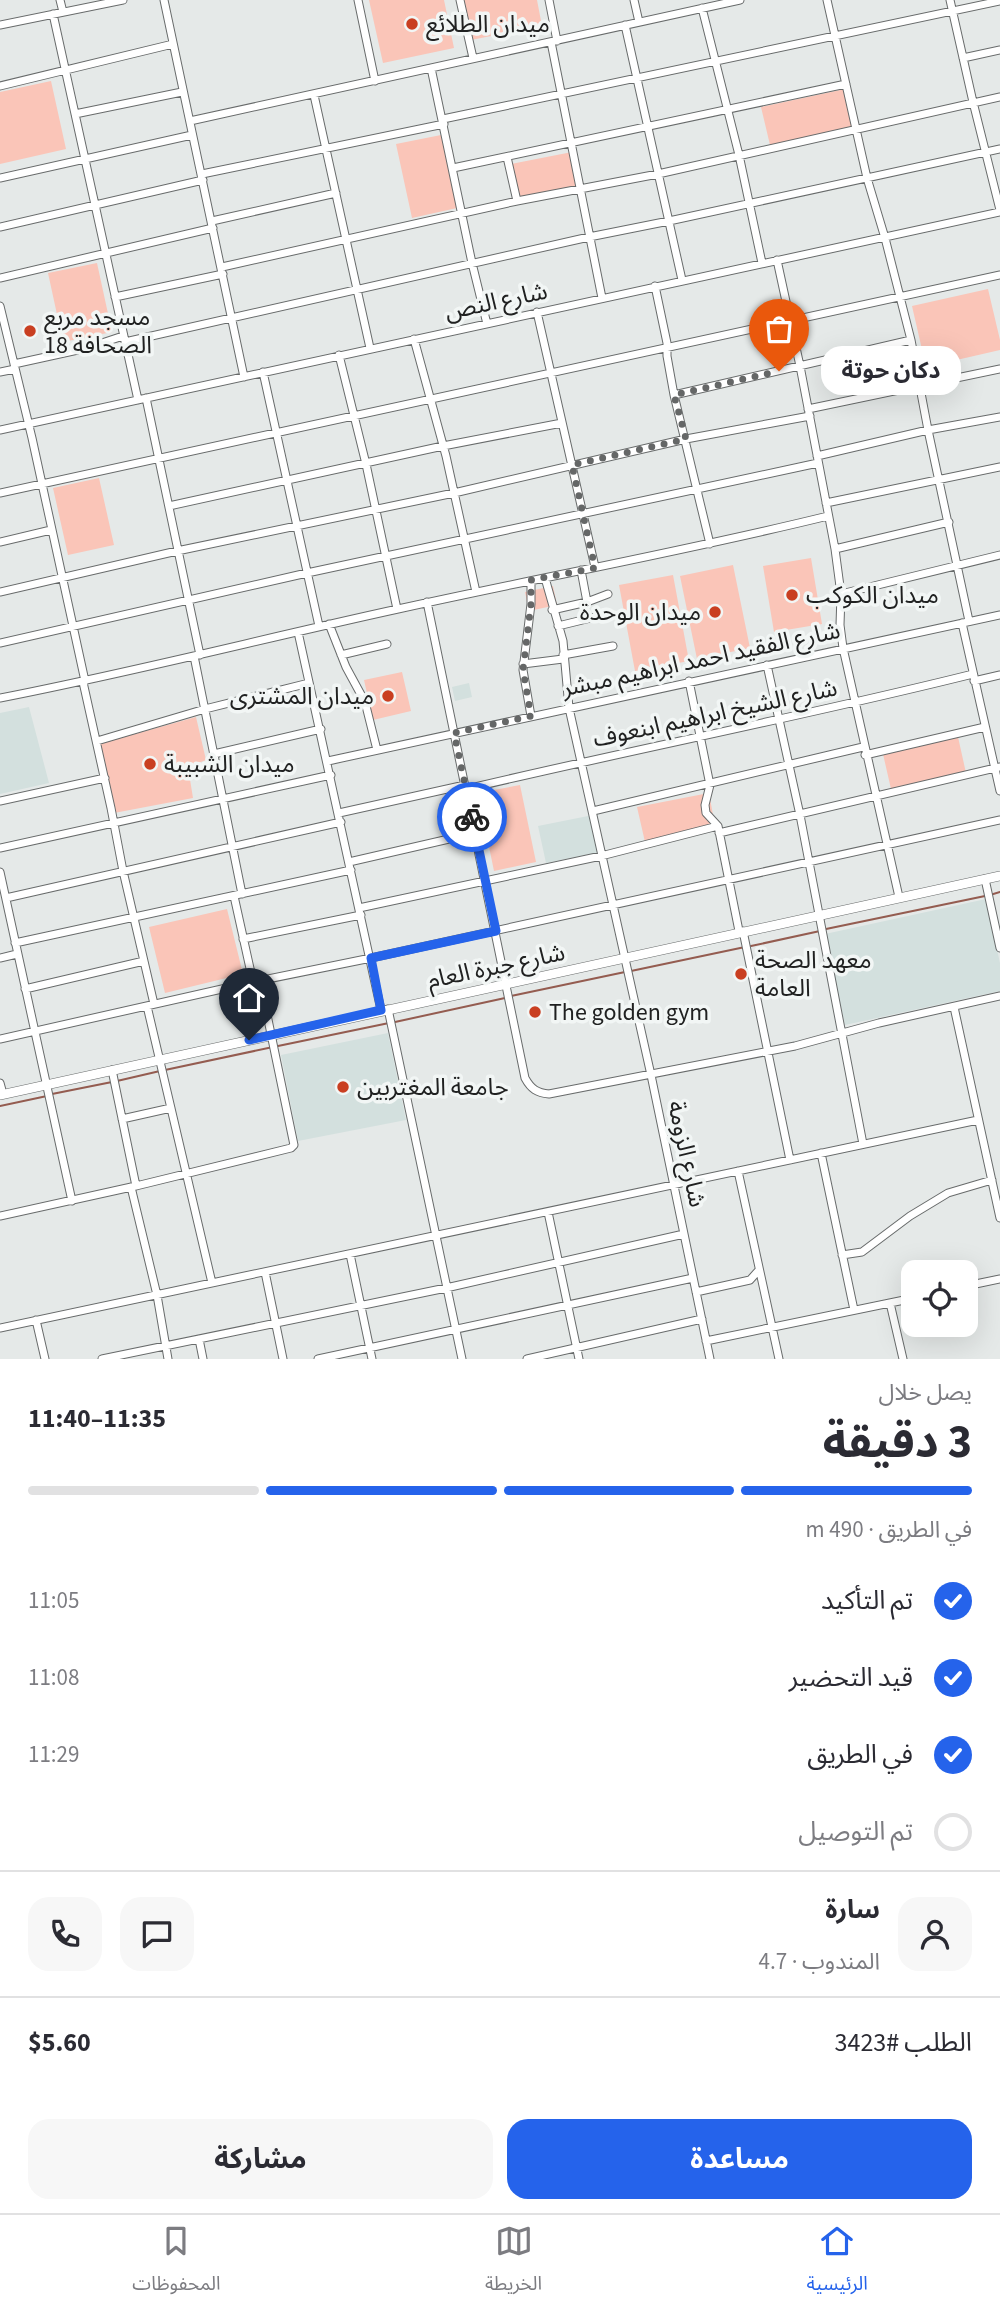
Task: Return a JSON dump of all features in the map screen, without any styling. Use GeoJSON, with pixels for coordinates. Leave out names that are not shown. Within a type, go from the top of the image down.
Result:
{"type":"FeatureCollection","features":[{"type":"Feature","properties":{"kind":"main road","name":"شارع جبرة العام"},"geometry":{"type":"LineString","coordinates":[[1,1094],[1000,876]]}},
{"type":"Feature","properties":{"kind":"street"},"geometry":{"type":"LineString","coordinates":[[60,0],[62,12]]}},
{"type":"Feature","properties":{"kind":"street"},"geometry":{"type":"LineString","coordinates":[[0,25],[123,0]]}},
{"type":"Feature","properties":{"kind":"street"},"geometry":{"type":"LineString","coordinates":[[164,0],[244,377]]}},
{"type":"Feature","properties":{"kind":"street"},"geometry":{"type":"LineString","coordinates":[[358,0],[375,81]]}},
{"type":"Feature","properties":{"kind":"street"},"geometry":{"type":"LineString","coordinates":[[460,0],[473,58]]}},
{"type":"Feature","properties":{"kind":"street"},"geometry":{"type":"LineString","coordinates":[[549,0],[562,94],[603,298]]}},
{"type":"Feature","properties":{"kind":"street"},"geometry":{"type":"LineString","coordinates":[[634,0],[639,22]]}},
{"type":"Feature","properties":{"kind":"street"},"geometry":{"type":"LineString","coordinates":[[190,121],[554,42],[720,2],[740,0]]}},
{"type":"Feature","properties":{"kind":"street"},"geometry":{"type":"LineString","coordinates":[[827,0],[867,178],[886,238],[921,385],[928,430],[958,565],[974,678],[997,767],[1000,792]]}},
{"type":"Feature","properties":{"kind":"street"},"geometry":{"type":"LineString","coordinates":[[950,0],[972,102],[1000,211]]}},
{"type":"Feature","properties":{"kind":"street"},"geometry":{"type":"LineString","coordinates":[[0,227],[95,207],[203,177],[562,94],[1000,1]]}},
{"type":"Feature","properties":{"kind":"street"},"geometry":{"type":"LineString","coordinates":[[702,8],[739,155],[762,263]]}},
{"type":"Feature","properties":{"kind":"street"},"geometry":{"type":"LineString","coordinates":[[0,1216],[133,1187],[291,1148],[294,1145],[272,1035],[243,939],[232,847],[169,506],[158,457],[124,339],[53,14]]}},
{"type":"Feature","properties":{"kind":"street"},"geometry":{"type":"LineString","coordinates":[[625,25],[682,280]]}},
{"type":"Feature","properties":{"kind":"street"},"geometry":{"type":"LineString","coordinates":[[0,86],[173,44]]}},
{"type":"Feature","properties":{"kind":"street"},"geometry":{"type":"LineString","coordinates":[[963,58],[1000,50]]}},
{"type":"Feature","properties":{"kind":"street"},"geometry":{"type":"LineString","coordinates":[[431,68],[487,324]]}},
{"type":"Feature","properties":{"kind":"street"},"geometry":{"type":"LineString","coordinates":[[453,168],[846,83]]}},
{"type":"Feature","properties":{"kind":"street"},"geometry":{"type":"LineString","coordinates":[[75,114],[183,92]]}},
{"type":"Feature","properties":{"kind":"street"},"geometry":{"type":"LineString","coordinates":[[314,95],[370,348]]}},
{"type":"Feature","properties":{"kind":"street"},"geometry":{"type":"LineString","coordinates":[[115,297],[346,238],[658,174],[1000,97]]}},
{"type":"Feature","properties":{"kind":"street"},"geometry":{"type":"LineString","coordinates":[[0,178],[192,135]]}},
{"type":"Feature","properties":{"kind":"street"},"geometry":{"type":"LineString","coordinates":[[0,372],[124,339],[1000,149]]}},
{"type":"Feature","properties":{"kind":"street"},"geometry":{"type":"LineString","coordinates":[[508,157],[517,201]]}},
{"type":"Feature","properties":{"kind":"street"},"geometry":{"type":"LineString","coordinates":[[0,278],[336,192]]}},
{"type":"Feature","properties":{"kind":"street","name":"شارع النص"},"geometry":{"type":"LineString","coordinates":[[0,430],[1000,211]]}},
{"type":"Feature","properties":{"kind":"street"},"geometry":{"type":"LineString","coordinates":[[777,260],[835,549],[841,594],[842,648],[899,897]]}},
{"type":"Feature","properties":{"kind":"street"},"geometry":{"type":"LineString","coordinates":[[0,493],[1000,275]]}},
{"type":"Feature","properties":{"kind":"street"},"geometry":{"type":"LineString","coordinates":[[655,286],[674,395],[710,544]]}},
{"type":"Feature","properties":{"kind":"street"},"geometry":{"type":"LineString","coordinates":[[0,306],[62,578],[112,822],[144,961],[159,1059],[212,1283]]}},
{"type":"Feature","properties":{"kind":"street"},"geometry":{"type":"LineString","coordinates":[[537,312],[595,568]]}},
{"type":"Feature","properties":{"kind":"street"},"geometry":{"type":"LineString","coordinates":[[414,339],[443,446],[476,592]]}},
{"type":"Feature","properties":{"kind":"street"},"geometry":{"type":"LineString","coordinates":[[674,395],[911,340]]}},
{"type":"Feature","properties":{"kind":"street"},"geometry":{"type":"LineString","coordinates":[[339,355],[397,609]]}},
{"type":"Feature","properties":{"kind":"street"},"geometry":{"type":"LineString","coordinates":[[0,592],[177,551],[454,493],[1000,369]]}},
{"type":"Feature","properties":{"kind":"street"},"geometry":{"type":"LineString","coordinates":[[263,372],[319,626]]}},
{"type":"Feature","properties":{"kind":"street"},"geometry":{"type":"LineString","coordinates":[[0,643],[307,573],[698,489],[928,430],[1000,417]]}},
{"type":"Feature","properties":{"kind":"street"},"geometry":{"type":"LineString","coordinates":[[169,506],[562,423]]}},
{"type":"Feature","properties":{"kind":"street"},"geometry":{"type":"LineString","coordinates":[[826,503],[1000,467]]}},
{"type":"Feature","properties":{"kind":"street"},"geometry":{"type":"LineString","coordinates":[[0,698],[84,682],[319,626],[710,544],[828,516]]}},
{"type":"Feature","properties":{"kind":"street"},"geometry":{"type":"LineString","coordinates":[[835,549],[949,522]]}},
{"type":"Feature","properties":{"kind":"street"},"geometry":{"type":"LineString","coordinates":[[0,542],[51,530]]}},
{"type":"Feature","properties":{"kind":"street"},"geometry":{"type":"LineString","coordinates":[[841,594],[1000,555]]}},
{"type":"Feature","properties":{"kind":"street"},"geometry":{"type":"LineString","coordinates":[[581,570],[587,602]]}},
{"type":"Feature","properties":{"kind":"street","name":"شارع الزومة"},"geometry":{"type":"LineString","coordinates":[[545,578],[563,641],[569,708],[651,1075],[710,1359]]}},
{"type":"Feature","properties":{"kind":"street"},"geometry":{"type":"LineString","coordinates":[[531,580],[532,594],[523,664],[531,716]]}},
{"type":"Feature","properties":{"kind":"street"},"geometry":{"type":"LineString","coordinates":[[532,594],[548,593]]}},
{"type":"Feature","properties":{"kind":"street"},"geometry":{"type":"LineString","coordinates":[[552,610],[608,594]]}},
{"type":"Feature","properties":{"kind":"street"},"geometry":{"type":"LineString","coordinates":[[427,602],[525,1078],[530,1087],[538,1093],[549,1094],[766,1052],[1000,996]]}},
{"type":"Feature","properties":{"kind":"street"},"geometry":{"type":"LineString","coordinates":[[558,626],[603,615]]}},
{"type":"Feature","properties":{"kind":"street","name":"شارع الفقيد احمد ابراهيم مبشر"},"geometry":{"type":"LineString","coordinates":[[328,761],[1000,615]]}},
{"type":"Feature","properties":{"kind":"street"},"geometry":{"type":"LineString","coordinates":[[330,624],[341,655],[368,707],[377,750]]}},
{"type":"Feature","properties":{"kind":"street"},"geometry":{"type":"LineString","coordinates":[[298,632],[462,1359]]}},
{"type":"Feature","properties":{"kind":"street"},"geometry":{"type":"LineString","coordinates":[[341,655],[387,643]]}},
{"type":"Feature","properties":{"kind":"street"},"geometry":{"type":"LineString","coordinates":[[523,664],[612,646]]}},
{"type":"Feature","properties":{"kind":"street"},"geometry":{"type":"LineString","coordinates":[[767,665],[800,815],[863,1144]]}},
{"type":"Feature","properties":{"kind":"street","name":"شارع الشيخ ابراهيم ابنعوف"},"geometry":{"type":"LineString","coordinates":[[339,813],[974,678],[1000,675]]}},
{"type":"Feature","properties":{"kind":"street"},"geometry":{"type":"LineString","coordinates":[[689,681],[710,785],[705,805],[706,813],[719,830],[790,1160]]}},
{"type":"Feature","properties":{"kind":"street"},"geometry":{"type":"LineString","coordinates":[[97,741],[205,709],[309,683]]}},
{"type":"Feature","properties":{"kind":"street"},"geometry":{"type":"LineString","coordinates":[[593,811],[789,766],[985,727]]}},
{"type":"Feature","properties":{"kind":"street"},"geometry":{"type":"LineString","coordinates":[[214,754],[321,729]]}},
{"type":"Feature","properties":{"kind":"street"},"geometry":{"type":"LineString","coordinates":[[243,939],[485,881],[800,815],[997,767]]}},
{"type":"Feature","properties":{"kind":"street"},"geometry":{"type":"LineString","coordinates":[[0,848],[331,775]]}},
{"type":"Feature","properties":{"kind":"street"},"geometry":{"type":"LineString","coordinates":[[0,801],[105,778]]}},
{"type":"Feature","properties":{"kind":"street"},"geometry":{"type":"LineString","coordinates":[[0,1039],[1000,820]]}},
{"type":"Feature","properties":{"kind":"street"},"geometry":{"type":"LineString","coordinates":[[6,898],[341,822]]}},
{"type":"Feature","properties":{"kind":"street"},"geometry":{"type":"LineString","coordinates":[[15,943],[238,895],[475,833]]}},
{"type":"Feature","properties":{"kind":"street"},"geometry":{"type":"LineString","coordinates":[[0,872],[72,1201]]}},
{"type":"Feature","properties":{"kind":"street"},"geometry":{"type":"LineString","coordinates":[[985,878],[1000,948]]}},
{"type":"Feature","properties":{"kind":"street"},"geometry":{"type":"LineString","coordinates":[[0,916],[9,914]]}},
{"type":"Feature","properties":{"kind":"street"},"geometry":{"type":"LineString","coordinates":[[0,958],[17,954]]}},
{"type":"Feature","properties":{"kind":"street"},"geometry":{"type":"LineString","coordinates":[[24,989],[144,961]]}},
{"type":"Feature","properties":{"kind":"street"},"geometry":{"type":"LineString","coordinates":[[954,1007],[978,1120],[995,1183],[1000,1218]]}},
{"type":"Feature","properties":{"kind":"street"},"geometry":{"type":"LineString","coordinates":[[112,1070],[168,1359]]}},
{"type":"Feature","properties":{"kind":"street"},"geometry":{"type":"LineString","coordinates":[[0,1083],[1,1094]]}},
{"type":"Feature","properties":{"kind":"street"},"geometry":{"type":"LineString","coordinates":[[122,1119],[171,1108]]}},
{"type":"Feature","properties":{"kind":"street"},"geometry":{"type":"LineString","coordinates":[[0,1328],[978,1120]]}},
{"type":"Feature","properties":{"kind":"street"},"geometry":{"type":"LineString","coordinates":[[821,1153],[854,1310]]}},
{"type":"Feature","properties":{"kind":"street"},"geometry":{"type":"LineString","coordinates":[[738,1171],[779,1359]]}},
{"type":"Feature","properties":{"kind":"street"},"geometry":{"type":"LineString","coordinates":[[842,1255],[862,1252],[910,1216],[948,1193],[995,1183]]}},
{"type":"Feature","properties":{"kind":"street"},"geometry":{"type":"LineString","coordinates":[[548,1212],[579,1359]]}},
{"type":"Feature","properties":{"kind":"street"},"geometry":{"type":"LineString","coordinates":[[102,1359],[446,1288],[684,1234]]}},
{"type":"Feature","properties":{"kind":"street"},"geometry":{"type":"LineString","coordinates":[[350,1254],[372,1359]]}},
{"type":"Feature","properties":{"kind":"street"},"geometry":{"type":"LineString","coordinates":[[696,1292],[750,1280],[759,1270]]}},
{"type":"Feature","properties":{"kind":"street"},"geometry":{"type":"LineString","coordinates":[[265,1272],[283,1359]]}},
{"type":"Feature","properties":{"kind":"street"},"geometry":{"type":"LineString","coordinates":[[318,1359],[693,1278]]}},
{"type":"Feature","properties":{"kind":"street"},"geometry":{"type":"LineString","coordinates":[[978,1284],[1000,1279]]}},
{"type":"Feature","properties":{"kind":"street"},"geometry":{"type":"LineString","coordinates":[[706,1340],[901,1301]]}},
{"type":"Feature","properties":{"kind":"street"},"geometry":{"type":"LineString","coordinates":[[890,1303],[902,1359]]}},
{"type":"Feature","properties":{"kind":"street"},"geometry":{"type":"LineString","coordinates":[[36,1320],[45,1359]]}},
{"type":"Feature","properties":{"kind":"street"},"geometry":{"type":"LineString","coordinates":[[527,1359],[702,1320]]}},
{"type":"Feature","properties":{"kind":"street"},"geometry":{"type":"LineString","coordinates":[[199,1339],[203,1359]]}},
{"type":"Feature","properties":{"kind":"shaded area","name":"ميدان الطلائع"},"geometry":{"type":"Polygon","coordinates":[[[369,0],[444,0],[454,48],[383,63],[369,0]]]}},
{"type":"Feature","properties":{"kind":"shaded area"},"geometry":{"type":"Polygon","coordinates":[[[463,0],[537,0],[542,26],[471,40],[463,0]]]}},
{"type":"Feature","properties":{"kind":"shaded area"},"geometry":{"type":"Polygon","coordinates":[[[51,81],[66,149],[0,164],[0,92],[51,81]]]}},
{"type":"Feature","properties":{"kind":"shaded area"},"geometry":{"type":"Polygon","coordinates":[[[845,89],[853,127],[770,145],[761,107],[845,89]]]}},
{"type":"Feature","properties":{"kind":"shaded area"},"geometry":{"type":"Polygon","coordinates":[[[441,135],[457,208],[412,218],[396,144],[441,135]]]}},
{"type":"Feature","properties":{"kind":"shaded area"},"geometry":{"type":"Polygon","coordinates":[[[572,152],[580,190],[519,203],[511,164],[572,152]]]}},
{"type":"Feature","properties":{"kind":"shaded area"},"geometry":{"type":"Polygon","coordinates":[[[97,263],[112,332],[63,342],[48,273],[97,263]]]}},
{"type":"Feature","properties":{"kind":"shaded area"},"geometry":{"type":"Polygon","coordinates":[[[988,289],[1000,350],[926,367],[912,306],[988,289]]]}},
{"type":"Feature","properties":{"kind":"shaded area"},"geometry":{"type":"Polygon","coordinates":[[[99,478],[114,545],[68,555],[53,488],[99,478]]]}},
{"type":"Feature","properties":{"kind":"shaded area","name":"ميدان الكوكب"},"geometry":{"type":"Polygon","coordinates":[[[811,558],[822,624],[774,632],[763,566],[811,558]]]}},
{"type":"Feature","properties":{"kind":"shaded area","name":"ميدان الوحدة"},"geometry":{"type":"Polygon","coordinates":[[[733,565],[750,648],[697,659],[680,576],[733,565]]]}},
{"type":"Feature","properties":{"kind":"shaded area"},"geometry":{"type":"Polygon","coordinates":[[[673,575],[689,661],[635,671],[619,585],[673,575]]]}},
{"type":"Feature","properties":{"kind":"shaded area"},"geometry":{"type":"Polygon","coordinates":[[[553,586],[557,605],[529,611],[525,592],[553,586]]]}},
{"type":"Feature","properties":{"kind":"shaded area","name":"ميدان المشترى"},"geometry":{"type":"Polygon","coordinates":[[[402,672],[411,711],[373,720],[364,680],[402,672]]]}},
{"type":"Feature","properties":{"kind":"shaded area"},"geometry":{"type":"Polygon","coordinates":[[[469,683],[472,697],[455,701],[452,687],[469,683]]]}},
{"type":"Feature","properties":{"kind":"shaded area"},"geometry":{"type":"Polygon","coordinates":[[[29,707],[49,783],[0,794],[0,713],[29,707]]]}},
{"type":"Feature","properties":{"kind":"shaded area","name":"ميدان الشبيبة"},"geometry":{"type":"Polygon","coordinates":[[[196,717],[206,760],[188,767],[193,798],[114,813],[99,744],[196,717]]]}},
{"type":"Feature","properties":{"kind":"shaded area"},"geometry":{"type":"Polygon","coordinates":[[[958,737],[966,773],[891,789],[883,754],[958,737]]]}},
{"type":"Feature","properties":{"kind":"shaded area"},"geometry":{"type":"Polygon","coordinates":[[[520,785],[536,862],[494,871],[478,793],[520,785]]]}},
{"type":"Feature","properties":{"kind":"shaded area"},"geometry":{"type":"Polygon","coordinates":[[[709,793],[715,826],[645,842],[637,807],[709,793]]]}},
{"type":"Feature","properties":{"kind":"shaded area"},"geometry":{"type":"Polygon","coordinates":[[[593,815],[600,852],[546,863],[538,826],[593,815]]]}},
{"type":"Feature","properties":{"kind":"shaded area"},"geometry":{"type":"Polygon","coordinates":[[[986,899],[1000,963],[1000,991],[845,1025],[825,934],[986,899]]]}},
{"type":"Feature","properties":{"kind":"shaded area"},"geometry":{"type":"Polygon","coordinates":[[[227,909],[243,974],[165,993],[149,927],[227,909]]]}},
{"type":"Feature","properties":{"kind":"shaded area","name":"جامعة المغتربين"},"geometry":{"type":"Polygon","coordinates":[[[388,1033],[406,1120],[298,1141],[281,1055],[388,1033]]]}},
{"type":"Feature","properties":{"kind":"waterway"},"geometry":{"type":"LineString","coordinates":[[990,895],[1000,892]]}},
{"type":"Feature","properties":{"kind":"waterway"},"geometry":{"type":"LineString","coordinates":[[826,929],[985,896]]}},
{"type":"Feature","properties":{"kind":"waterway"},"geometry":{"type":"LineString","coordinates":[[751,946],[820,931]]}},
{"type":"Feature","properties":{"kind":"waterway"},"geometry":{"type":"LineString","coordinates":[[631,971],[745,947]]}},
{"type":"Feature","properties":{"kind":"waterway"},"geometry":{"type":"LineString","coordinates":[[511,996],[625,972]]}},
{"type":"Feature","properties":{"kind":"waterway"},"geometry":{"type":"LineString","coordinates":[[395,1022],[505,998]]}},
{"type":"Feature","properties":{"kind":"waterway"},"geometry":{"type":"LineString","coordinates":[[278,1046],[389,1023]]}},
{"type":"Feature","properties":{"kind":"waterway"},"geometry":{"type":"LineString","coordinates":[[165,1070],[273,1047]]}},
{"type":"Feature","properties":{"kind":"waterway"},"geometry":{"type":"LineString","coordinates":[[117,1081],[160,1071]]}},
{"type":"Feature","properties":{"kind":"waterway"},"geometry":{"type":"LineString","coordinates":[[52,1094],[112,1082]]}},
{"type":"Feature","properties":{"kind":"waterway"},"geometry":{"type":"LineString","coordinates":[[0,1106],[47,1096]]}},
{"type":"Feature","properties":{"kind":"way so far"},"geometry":{"type":"LineString","coordinates":[[472,817],[454,733],[531,716],[523,670],[532,594],[531,580],[595,568],[572,465],[686,439],[674,395],[779,371]]}},
{"type":"Feature","properties":{"kind":"place","name":"ميدان الطلائع"},"geometry":{"type":"Point","coordinates":[412,24]}},
{"type":"Feature","properties":{"kind":"place","name":"مسجد مربع 18 الصحافة"},"geometry":{"type":"Point","coordinates":[30,331]}},
{"type":"Feature","properties":{"kind":"place","name":"دكان حوتة"},"geometry":{"type":"Point","coordinates":[779,371]}},
{"type":"Feature","properties":{"kind":"place","name":"ميدان الكوكب"},"geometry":{"type":"Point","coordinates":[792,595]}},
{"type":"Feature","properties":{"kind":"place","name":"ميدان الوحدة"},"geometry":{"type":"Point","coordinates":[715,612]}},
{"type":"Feature","properties":{"kind":"place","name":"ميدان المشترى"},"geometry":{"type":"Point","coordinates":[388,696]}},
{"type":"Feature","properties":{"kind":"place","name":"ميدان الشبيبة"},"geometry":{"type":"Point","coordinates":[150,764]}},
{"type":"Feature","properties":{"kind":"place","name":"معهد الصحة العامة"},"geometry":{"type":"Point","coordinates":[741,974]}},
{"type":"Feature","properties":{"kind":"place","name":"The golden gym"},"geometry":{"type":"Point","coordinates":[535,1012]}},
{"type":"Feature","properties":{"kind":"place","name":"جامعة المغتربين"},"geometry":{"type":"Point","coordinates":[343,1087]}},
{"type":"Feature","properties":{"kind":"route"},"geometry":{"type":"LineString","coordinates":[[249,1040],[381,1010],[371,958],[496,931],[472,817]]}}]}
